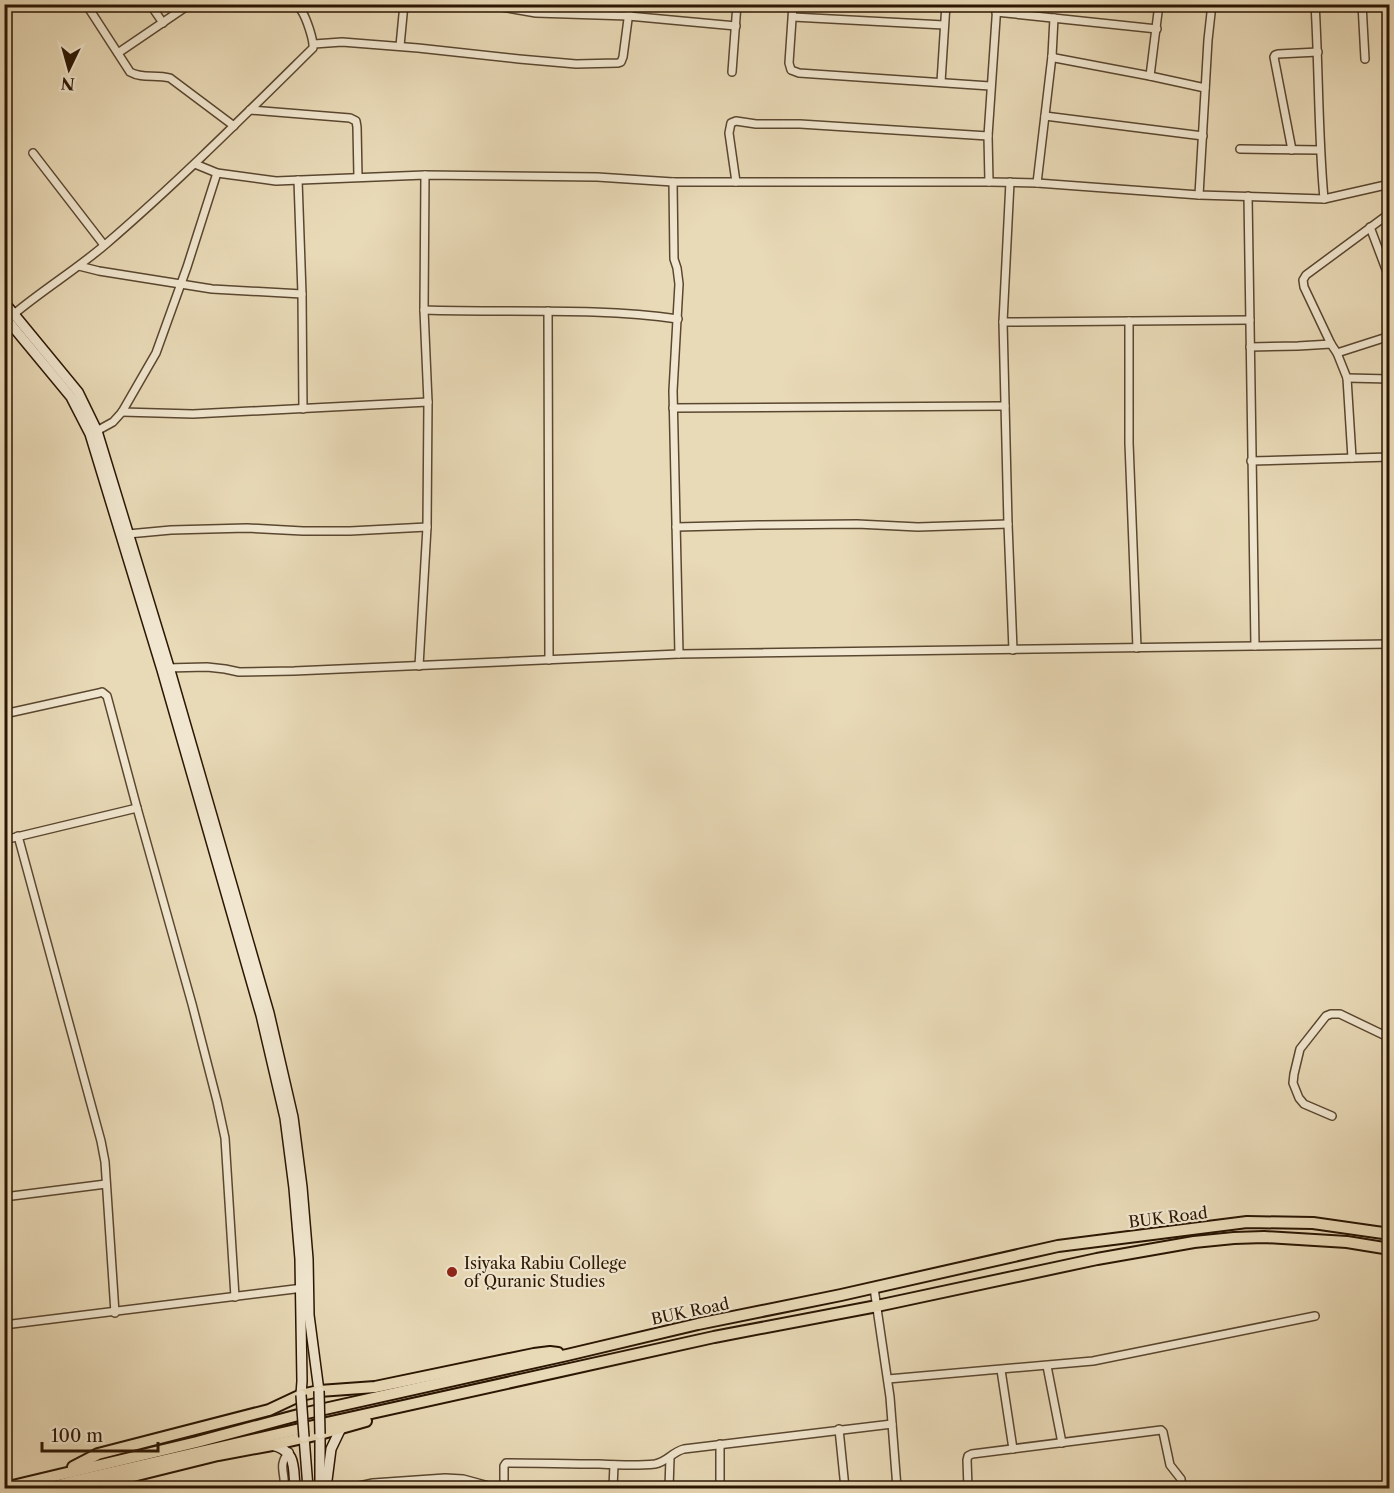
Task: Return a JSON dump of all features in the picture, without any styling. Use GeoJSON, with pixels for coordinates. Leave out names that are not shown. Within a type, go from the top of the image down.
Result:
{"type":"FeatureCollection","features":[{"type":"Feature","properties":{"kind":"main road"},"geometry":{"type":"LineString","coordinates":[[4,302],[8,320],[78,392],[94,433],[128,534],[214,839],[269,1013],[293,1117],[308,1259],[301,1395],[308,1488]]}},
{"type":"Feature","properties":{"kind":"main road"},"geometry":{"type":"LineString","coordinates":[[94,433],[165,668]]}},
{"type":"Feature","properties":{"kind":"main road","name":"BUK Road"},"geometry":{"type":"LineString","coordinates":[[4,1488],[302,1414],[698,1324],[874,1288],[1058,1246],[1247,1222],[1313,1223],[1389,1234]]}},
{"type":"Feature","properties":{"kind":"main road","name":"BUK Road"},"geometry":{"type":"LineString","coordinates":[[48,1488],[714,1337],[877,1306],[1097,1259],[1194,1242],[1234,1238],[1264,1237],[1347,1242],[1389,1249]]}},
{"type":"Feature","properties":{"kind":"main road"},"geometry":{"type":"LineString","coordinates":[[305,1288],[319,1392],[320,1488]]}},
{"type":"Feature","properties":{"kind":"main road"},"geometry":{"type":"LineString","coordinates":[[65,1472],[83,1460],[98,1454],[269,1410],[301,1395],[375,1387],[534,1354],[553,1352],[567,1355]]}},
{"type":"Feature","properties":{"kind":"main road"},"geometry":{"type":"LineString","coordinates":[[74,1481],[93,1482],[121,1479],[218,1455],[272,1445],[570,1373],[587,1365]]}},
{"type":"Feature","properties":{"kind":"main road"},"geometry":{"type":"LineString","coordinates":[[326,1488],[332,1449],[341,1428]]}},
{"type":"Feature","properties":{"kind":"main road"},"geometry":{"type":"LineString","coordinates":[[272,1445],[282,1447],[289,1452],[295,1488]]}},
{"type":"Feature","properties":{"kind":"street"},"geometry":{"type":"LineString","coordinates":[[86,4],[130,72],[138,76],[170,78],[234,126]]}},
{"type":"Feature","properties":{"kind":"street"},"geometry":{"type":"LineString","coordinates":[[150,4],[163,23]]}},
{"type":"Feature","properties":{"kind":"street"},"geometry":{"type":"LineString","coordinates":[[118,53],[190,4]]}},
{"type":"Feature","properties":{"kind":"street"},"geometry":{"type":"LineString","coordinates":[[400,46],[404,4]]}},
{"type":"Feature","properties":{"kind":"street"},"geometry":{"type":"LineString","coordinates":[[484,4],[536,13],[628,16],[736,26]]}},
{"type":"Feature","properties":{"kind":"street"},"geometry":{"type":"LineString","coordinates":[[314,44],[342,42],[530,60],[618,63],[623,57],[630,4]]}},
{"type":"Feature","properties":{"kind":"street"},"geometry":{"type":"LineString","coordinates":[[732,72],[737,4]]}},
{"type":"Feature","properties":{"kind":"street"},"geometry":{"type":"LineString","coordinates":[[793,4],[789,63],[791,70],[990,86]]}},
{"type":"Feature","properties":{"kind":"street"},"geometry":{"type":"LineString","coordinates":[[941,82],[946,4]]}},
{"type":"Feature","properties":{"kind":"street"},"geometry":{"type":"LineString","coordinates":[[1150,76],[1159,4]]}},
{"type":"Feature","properties":{"kind":"street"},"geometry":{"type":"LineString","coordinates":[[1199,195],[1212,4]]}},
{"type":"Feature","properties":{"kind":"street"},"geometry":{"type":"LineString","coordinates":[[1315,4],[1324,199]]}},
{"type":"Feature","properties":{"kind":"street"},"geometry":{"type":"LineString","coordinates":[[1362,4],[1365,58]]}},
{"type":"Feature","properties":{"kind":"street"},"geometry":{"type":"LineString","coordinates":[[8,320],[36,296],[79,266],[195,164],[313,48],[314,44],[300,6]]}},
{"type":"Feature","properties":{"kind":"street"},"geometry":{"type":"LineString","coordinates":[[989,182],[990,86],[996,8],[1054,18],[1157,29]]}},
{"type":"Feature","properties":{"kind":"street"},"geometry":{"type":"LineString","coordinates":[[792,17],[944,25]]}},
{"type":"Feature","properties":{"kind":"street"},"geometry":{"type":"LineString","coordinates":[[1037,183],[1052,56],[1054,18]]}},
{"type":"Feature","properties":{"kind":"street"},"geometry":{"type":"LineString","coordinates":[[1292,150],[1275,55],[1318,52]]}},
{"type":"Feature","properties":{"kind":"street"},"geometry":{"type":"LineString","coordinates":[[1052,56],[1205,88]]}},
{"type":"Feature","properties":{"kind":"street"},"geometry":{"type":"LineString","coordinates":[[250,110],[350,118],[356,121],[358,177]]}},
{"type":"Feature","properties":{"kind":"street"},"geometry":{"type":"LineString","coordinates":[[1045,116],[1203,136]]}},
{"type":"Feature","properties":{"kind":"street"},"geometry":{"type":"LineString","coordinates":[[736,182],[729,133],[731,123],[736,121],[756,124],[800,124],[988,136]]}},
{"type":"Feature","properties":{"kind":"street"},"geometry":{"type":"LineString","coordinates":[[1240,149],[1320,150]]}},
{"type":"Feature","properties":{"kind":"street"},"geometry":{"type":"LineString","coordinates":[[33,153],[104,245]]}},
{"type":"Feature","properties":{"kind":"street"},"geometry":{"type":"LineString","coordinates":[[195,164],[217,173],[276,181],[425,175],[597,177],[673,182],[1010,182],[1199,195],[1324,199],[1389,184]]}},
{"type":"Feature","properties":{"kind":"street"},"geometry":{"type":"LineString","coordinates":[[94,433],[113,422],[122,412],[156,353],[182,284],[217,173]]}},
{"type":"Feature","properties":{"kind":"street"},"geometry":{"type":"LineString","coordinates":[[419,666],[427,528],[425,175]]}},
{"type":"Feature","properties":{"kind":"street"},"geometry":{"type":"LineString","coordinates":[[298,180],[303,409]]}},
{"type":"Feature","properties":{"kind":"street"},"geometry":{"type":"LineString","coordinates":[[673,182],[674,259],[679,284],[673,391],[679,654]]}},
{"type":"Feature","properties":{"kind":"street"},"geometry":{"type":"LineString","coordinates":[[1010,182],[1003,322],[1014,650]]}},
{"type":"Feature","properties":{"kind":"street"},"geometry":{"type":"LineString","coordinates":[[1248,196],[1254,646]]}},
{"type":"Feature","properties":{"kind":"street"},"geometry":{"type":"LineString","coordinates":[[1352,458],[1347,378],[1304,287],[1303,280],[1306,275],[1389,213]]}},
{"type":"Feature","properties":{"kind":"street"},"geometry":{"type":"LineString","coordinates":[[1370,227],[1389,280]]}},
{"type":"Feature","properties":{"kind":"street"},"geometry":{"type":"LineString","coordinates":[[79,266],[99,272],[212,289],[302,294]]}},
{"type":"Feature","properties":{"kind":"street"},"geometry":{"type":"LineString","coordinates":[[424,310],[548,311],[651,315],[678,319]]}},
{"type":"Feature","properties":{"kind":"street"},"geometry":{"type":"LineString","coordinates":[[548,311],[549,660]]}},
{"type":"Feature","properties":{"kind":"street"},"geometry":{"type":"LineString","coordinates":[[1003,322],[1250,320]]}},
{"type":"Feature","properties":{"kind":"street"},"geometry":{"type":"LineString","coordinates":[[1129,321],[1129,443],[1137,648]]}},
{"type":"Feature","properties":{"kind":"street"},"geometry":{"type":"LineString","coordinates":[[1337,353],[1389,336]]}},
{"type":"Feature","properties":{"kind":"street"},"geometry":{"type":"LineString","coordinates":[[1250,347],[1331,344]]}},
{"type":"Feature","properties":{"kind":"street"},"geometry":{"type":"LineString","coordinates":[[1347,378],[1389,379]]}},
{"type":"Feature","properties":{"kind":"street"},"geometry":{"type":"LineString","coordinates":[[122,412],[193,414],[428,402]]}},
{"type":"Feature","properties":{"kind":"street"},"geometry":{"type":"LineString","coordinates":[[673,408],[1005,406]]}},
{"type":"Feature","properties":{"kind":"street"},"geometry":{"type":"LineString","coordinates":[[1251,461],[1389,457]]}},
{"type":"Feature","properties":{"kind":"street"},"geometry":{"type":"LineString","coordinates":[[676,527],[857,524],[918,527],[1008,524]]}},
{"type":"Feature","properties":{"kind":"street"},"geometry":{"type":"LineString","coordinates":[[128,534],[247,528],[350,531],[427,528]]}},
{"type":"Feature","properties":{"kind":"street"},"geometry":{"type":"LineString","coordinates":[[165,668],[207,667],[239,672],[294,671],[679,654],[1389,644]]}},
{"type":"Feature","properties":{"kind":"street"},"geometry":{"type":"LineString","coordinates":[[4,714],[102,692],[107,696],[189,993],[225,1138],[235,1297]]}},
{"type":"Feature","properties":{"kind":"street"},"geometry":{"type":"LineString","coordinates":[[4,840],[137,808]]}},
{"type":"Feature","properties":{"kind":"street"},"geometry":{"type":"LineString","coordinates":[[18,836],[101,1141],[105,1162],[116,1312]]}},
{"type":"Feature","properties":{"kind":"street"},"geometry":{"type":"LineString","coordinates":[[1332,1116],[1304,1104],[1295,1089],[1294,1074],[1300,1050],[1305,1042],[1326,1016],[1331,1014],[1340,1014],[1350,1018],[1389,1038]]}},
{"type":"Feature","properties":{"kind":"street"},"geometry":{"type":"LineString","coordinates":[[4,1197],[106,1184]]}},
{"type":"Feature","properties":{"kind":"street"},"geometry":{"type":"LineString","coordinates":[[4,1325],[305,1288]]}},
{"type":"Feature","properties":{"kind":"street"},"geometry":{"type":"LineString","coordinates":[[874,1288],[888,1379],[897,1488]]}},
{"type":"Feature","properties":{"kind":"street"},"geometry":{"type":"LineString","coordinates":[[888,1379],[1093,1361],[1315,1316]]}},
{"type":"Feature","properties":{"kind":"street"},"geometry":{"type":"LineString","coordinates":[[1047,1366],[1062,1443]]}},
{"type":"Feature","properties":{"kind":"street"},"geometry":{"type":"LineString","coordinates":[[1001,1370],[1013,1449]]}},
{"type":"Feature","properties":{"kind":"street"},"geometry":{"type":"LineString","coordinates":[[504,1488],[504,1466],[507,1463],[655,1464],[670,1458],[676,1451],[892,1424]]}},
{"type":"Feature","properties":{"kind":"street"},"geometry":{"type":"LineString","coordinates":[[839,1429],[845,1488]]}},
{"type":"Feature","properties":{"kind":"street"},"geometry":{"type":"LineString","coordinates":[[968,1488],[967,1460],[972,1454],[1161,1430],[1170,1465],[1181,1479],[1182,1488]]}},
{"type":"Feature","properties":{"kind":"street"},"geometry":{"type":"LineString","coordinates":[[720,1444],[720,1488]]}},
{"type":"Feature","properties":{"kind":"street"},"geometry":{"type":"LineString","coordinates":[[284,1488],[281,1464],[289,1452]]}},
{"type":"Feature","properties":{"kind":"street"},"geometry":{"type":"LineString","coordinates":[[669,1488],[670,1458]]}},
{"type":"Feature","properties":{"kind":"street"},"geometry":{"type":"LineString","coordinates":[[613,1488],[614,1465]]}},
{"type":"Feature","properties":{"kind":"street"},"geometry":{"type":"LineString","coordinates":[[350,1488],[373,1483],[445,1478],[463,1479],[496,1488]]}},
{"type":"Feature","properties":{"kind":"place","name":"Isiyaka Rabiu College of Quranic Studies"},"geometry":{"type":"Point","coordinates":[452,1272]}}]}
